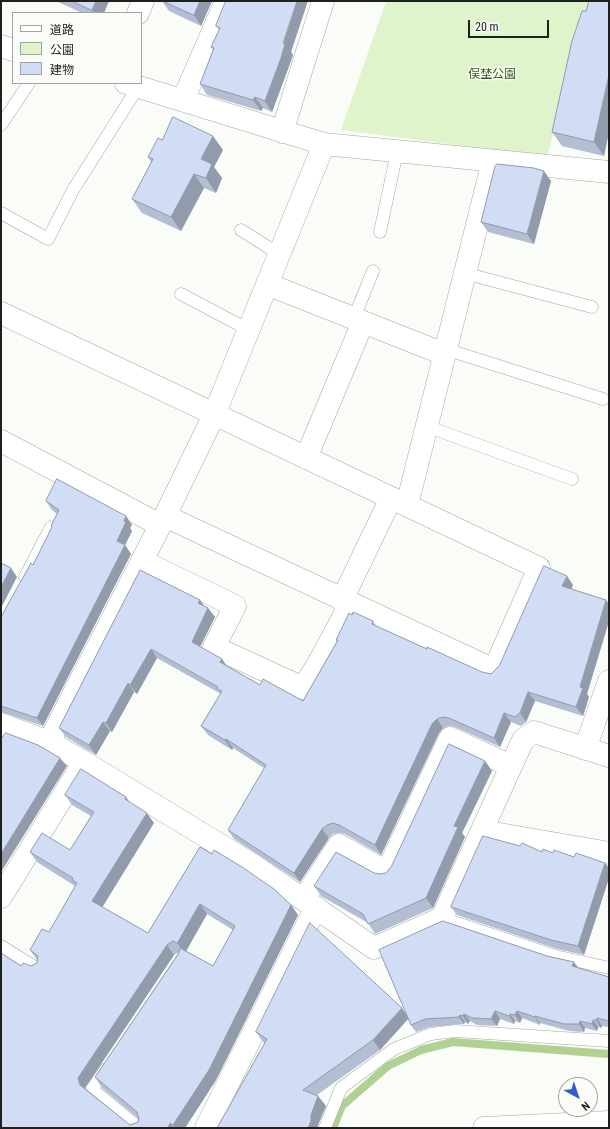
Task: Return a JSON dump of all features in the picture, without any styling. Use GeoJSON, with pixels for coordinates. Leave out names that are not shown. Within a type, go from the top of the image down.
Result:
{"type":"FeatureCollection","features":[{"type":"Feature","properties":{"kind":"street"},"geometry":{"type":"LineString","coordinates":[[138,12],[143,1]]}},
{"type":"Feature","properties":{"kind":"street"},"geometry":{"type":"LineString","coordinates":[[183,100],[226,1]]}},
{"type":"Feature","properties":{"kind":"street"},"geometry":{"type":"LineString","coordinates":[[282,132],[323,1]]}},
{"type":"Feature","properties":{"kind":"street"},"geometry":{"type":"LineString","coordinates":[[1,46],[12,50]]}},
{"type":"Feature","properties":{"kind":"street"},"geometry":{"type":"LineString","coordinates":[[132,85],[324,144],[609,172]]}},
{"type":"Feature","properties":{"kind":"street"},"geometry":{"type":"LineString","coordinates":[[49,742],[142,561],[214,415],[324,144]]}},
{"type":"Feature","properties":{"kind":"street"},"geometry":{"type":"LineString","coordinates":[[142,561],[235,606],[214,647],[303,688],[318,664],[346,601],[399,502],[426,426],[493,161]]}},
{"type":"Feature","properties":{"kind":"street"},"geometry":{"type":"LineString","coordinates":[[267,284],[444,351]]}},
{"type":"Feature","properties":{"kind":"street"},"geometry":{"type":"LineString","coordinates":[[1,313],[539,568],[494,670],[346,601],[162,520],[1,441]]}},
{"type":"Feature","properties":{"kind":"street"},"geometry":{"type":"LineString","coordinates":[[306,458],[359,320]]}},
{"type":"Feature","properties":{"kind":"street"},"geometry":{"type":"LineString","coordinates":[[585,749],[609,681]]}},
{"type":"Feature","properties":{"kind":"street"},"geometry":{"type":"LineString","coordinates":[[6,731],[49,742],[84,762],[256,867],[374,948],[442,918],[523,740],[534,732],[609,756]]}},
{"type":"Feature","properties":{"kind":"street"},"geometry":{"type":"LineString","coordinates":[[206,1128],[310,903],[339,845],[387,872],[450,738],[511,766]]}},
{"type":"Feature","properties":{"kind":"street"},"geometry":{"type":"LineString","coordinates":[[1,897],[84,762]]}},
{"type":"Feature","properties":{"kind":"street"},"geometry":{"type":"LineString","coordinates":[[482,831],[609,853]]}},
{"type":"Feature","properties":{"kind":"street"},"geometry":{"type":"LineString","coordinates":[[484,1128],[566,1126],[609,1122]]}},
{"type":"Feature","properties":{"kind":"lane"},"geometry":{"type":"LineString","coordinates":[[1,126],[28,84]]}},
{"type":"Feature","properties":{"kind":"lane"},"geometry":{"type":"LineString","coordinates":[[1,213],[48,239],[73,190],[132,85]]}},
{"type":"Feature","properties":{"kind":"lane"},"geometry":{"type":"LineString","coordinates":[[380,232],[397,152]]}},
{"type":"Feature","properties":{"kind":"lane"},"geometry":{"type":"LineString","coordinates":[[241,230],[279,254]]}},
{"type":"Feature","properties":{"kind":"lane"},"geometry":{"type":"LineString","coordinates":[[359,320],[373,271]]}},
{"type":"Feature","properties":{"kind":"lane"},"geometry":{"type":"LineString","coordinates":[[464,273],[592,306]]}},
{"type":"Feature","properties":{"kind":"lane"},"geometry":{"type":"LineString","coordinates":[[181,294],[249,330]]}},
{"type":"Feature","properties":{"kind":"lane"},"geometry":{"type":"LineString","coordinates":[[444,351],[603,399]]}},
{"type":"Feature","properties":{"kind":"lane"},"geometry":{"type":"LineString","coordinates":[[426,426],[572,479]]}},
{"type":"Feature","properties":{"kind":"lane"},"geometry":{"type":"LineString","coordinates":[[19,589],[51,527]]}},
{"type":"Feature","properties":{"kind":"lane"},"geometry":{"type":"LineString","coordinates":[[442,918],[555,956],[609,968]]}},
{"type":"Feature","properties":{"kind":"lane"},"geometry":{"type":"LineString","coordinates":[[1,946],[38,970]]}},
{"type":"Feature","properties":{"kind":"lane"},"geometry":{"type":"LineString","coordinates":[[325,1128],[341,1088],[394,1049],[431,1034],[455,1030],[609,1041]]}},
{"type":"Feature","properties":{"kind":"lane"},"geometry":{"type":"LineString","coordinates":[[114,1057],[92,1089],[138,1128]]}},
{"type":"Feature","properties":{"kind":"green space","name":"俣埜公園"},"geometry":{"type":"Polygon","coordinates":[[[386,1],[589,1],[547,157],[341,130],[386,1]]]}},
{"type":"Feature","properties":{"kind":"building"},"geometry":{"type":"Polygon","coordinates":[[[72,1],[96,1],[92,10],[72,1]]]}},
{"type":"Feature","properties":{"kind":"building"},"geometry":{"type":"Polygon","coordinates":[[[163,1],[200,1],[194,15],[163,1]]]}},
{"type":"Feature","properties":{"kind":"building"},"geometry":{"type":"Polygon","coordinates":[[[226,1],[297,1],[283,43],[285,44],[281,58],[265,101],[255,97],[253,100],[200,84],[214,48],[211,47],[220,28],[216,26],[226,1]]]}},
{"type":"Feature","properties":{"kind":"building"},"geometry":{"type":"Polygon","coordinates":[[[589,1],[609,1],[609,75],[594,142],[552,132],[572,41],[582,11],[586,11],[589,1]]]}},
{"type":"Feature","properties":{"kind":"building"},"geometry":{"type":"Polygon","coordinates":[[[173,117],[213,136],[201,159],[212,164],[206,178],[194,174],[171,217],[132,199],[153,159],[148,157],[158,138],[162,140],[173,117]]]}},
{"type":"Feature","properties":{"kind":"building"},"geometry":{"type":"Polygon","coordinates":[[[497,164],[534,168],[544,171],[527,234],[481,222],[495,166],[497,164]]]}},
{"type":"Feature","properties":{"kind":"building"},"geometry":{"type":"Polygon","coordinates":[[[57,479],[126,516],[124,521],[126,522],[117,541],[125,545],[37,718],[1,706],[1,617],[31,563],[33,565],[59,510],[46,501],[57,479]]]}},
{"type":"Feature","properties":{"kind":"building"},"geometry":{"type":"Polygon","coordinates":[[[1,563],[11,568],[1,587],[1,563]]]}},
{"type":"Feature","properties":{"kind":"building"},"geometry":{"type":"Polygon","coordinates":[[[544,566],[567,576],[562,586],[606,600],[580,687],[583,688],[576,707],[528,692],[520,713],[515,717],[504,713],[494,738],[449,718],[443,717],[437,719],[432,724],[375,845],[339,825],[333,823],[327,825],[322,829],[294,873],[228,830],[266,765],[226,739],[225,740],[201,726],[222,691],[217,689],[218,687],[151,649],[130,685],[128,683],[106,723],[103,722],[89,745],[59,728],[140,570],[200,600],[198,603],[208,608],[192,642],[222,659],[220,662],[260,685],[263,679],[303,701],[338,640],[336,640],[349,613],[352,615],[353,612],[373,621],[372,624],[427,649],[427,647],[482,672],[491,674],[499,666],[544,566]]]}},
{"type":"Feature","properties":{"kind":"building"},"geometry":{"type":"Polygon","coordinates":[[[6,733],[38,745],[60,758],[1,854],[1,739],[6,733]]]}},
{"type":"Feature","properties":{"kind":"building"},"geometry":{"type":"Polygon","coordinates":[[[449,744],[485,761],[454,826],[458,827],[426,898],[368,924],[363,914],[314,886],[336,852],[374,873],[386,873],[391,867],[449,744]]]}},
{"type":"Feature","properties":{"kind":"building"},"geometry":{"type":"Polygon","coordinates":[[[81,769],[126,797],[125,799],[147,813],[92,901],[148,933],[200,847],[212,854],[214,850],[242,867],[274,889],[291,905],[209,1070],[173,1125],[170,1123],[168,1128],[1,1128],[1,953],[21,966],[23,963],[31,966],[37,963],[38,956],[30,950],[42,929],[49,932],[77,883],[72,880],[73,878],[30,852],[42,833],[70,850],[94,812],[65,795],[81,769]],[[200,904],[177,943],[173,941],[167,945],[78,1078],[80,1085],[130,1125],[138,1122],[139,1119],[137,1112],[95,1077],[179,953],[180,948],[213,966],[235,926],[200,904]]]}},
{"type":"Feature","properties":{"kind":"building"},"geometry":{"type":"Polygon","coordinates":[[[483,836],[520,846],[522,843],[542,852],[543,849],[553,853],[554,850],[574,857],[576,853],[605,863],[578,946],[551,940],[451,907],[483,836]]]}},
{"type":"Feature","properties":{"kind":"building"},"geometry":{"type":"Polygon","coordinates":[[[443,921],[547,956],[574,962],[572,966],[609,977],[609,1021],[597,1018],[596,1020],[593,1020],[592,1024],[580,1021],[579,1024],[564,1024],[517,1011],[515,1015],[510,1014],[509,1016],[495,1011],[491,1019],[472,1018],[464,1014],[463,1016],[460,1015],[459,1017],[425,1019],[411,1025],[379,950],[443,921]]]}},
{"type":"Feature","properties":{"kind":"building"},"geometry":{"type":"Polygon","coordinates":[[[310,923],[402,1008],[373,1040],[303,1090],[318,1096],[308,1128],[217,1128],[267,1039],[256,1032],[310,923]]]}},
{"type":"Feature","properties":{"kind":"waterway"},"geometry":{"type":"LineString","coordinates":[[333,1128],[342,1106],[388,1066],[421,1050],[453,1042],[609,1054]]}}]}
